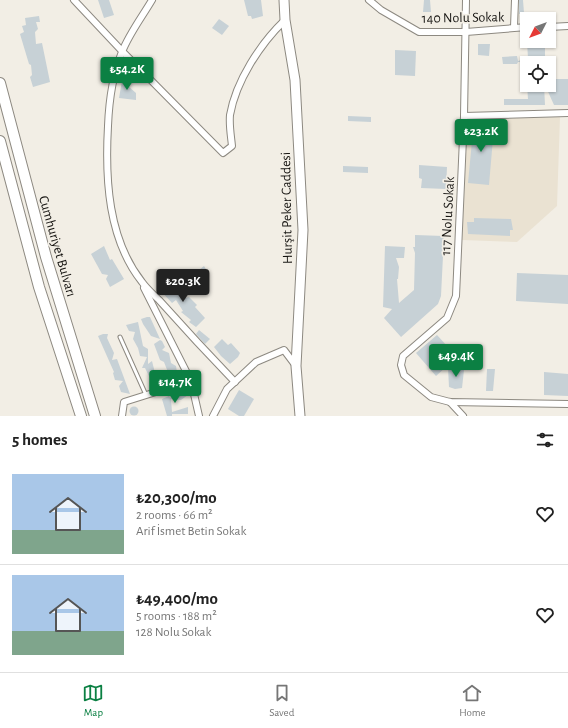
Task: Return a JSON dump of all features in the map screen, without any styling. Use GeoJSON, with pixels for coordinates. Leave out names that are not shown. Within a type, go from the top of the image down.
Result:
{"type":"FeatureCollection","features":[{"type":"Feature","properties":{"kind":"main road","name":"Cumhuriyet Bulvarı"},"geometry":{"type":"LineString","coordinates":[[0,83],[46,257],[95,416]]}},
{"type":"Feature","properties":{"kind":"main road","name":"Cumhuriyet Bulvarı"},"geometry":{"type":"LineString","coordinates":[[0,141],[39,287],[81,416]]}},
{"type":"Feature","properties":{"kind":"street"},"geometry":{"type":"LineString","coordinates":[[152,0],[122,51],[115,72],[110,100],[106,174],[117,232],[126,254],[142,282],[191,381],[198,416]]}},
{"type":"Feature","properties":{"kind":"street","name":"Hurşit Peker Caddesi"},"geometry":{"type":"LineString","coordinates":[[284,0],[284,20],[295,80],[303,230],[296,366],[300,416]]}},
{"type":"Feature","properties":{"kind":"street","name":"140 Nolu Sokak"},"geometry":{"type":"LineString","coordinates":[[369,0],[381,10],[419,32],[466,32],[520,27]]}},
{"type":"Feature","properties":{"kind":"street","name":"117 Nolu Sokak"},"geometry":{"type":"LineString","coordinates":[[450,402],[431,397],[404,375],[400,365],[403,356],[446,318],[456,296],[464,116],[466,0]]}},
{"type":"Feature","properties":{"kind":"street"},"geometry":{"type":"LineString","coordinates":[[514,27],[515,0]]}},
{"type":"Feature","properties":{"kind":"street"},"geometry":{"type":"LineString","coordinates":[[77,1],[122,51],[223,153],[232,146],[230,116],[237,88],[268,36],[284,20]]}},
{"type":"Feature","properties":{"kind":"street"},"geometry":{"type":"LineString","coordinates":[[556,27],[568,26]]}},
{"type":"Feature","properties":{"kind":"street"},"geometry":{"type":"LineString","coordinates":[[464,116],[568,113]]}},
{"type":"Feature","properties":{"kind":"street"},"geometry":{"type":"LineString","coordinates":[[142,282],[190,336],[235,382]]}},
{"type":"Feature","properties":{"kind":"street"},"geometry":{"type":"LineString","coordinates":[[213,416],[227,389],[256,362],[284,350],[296,366]]}},
{"type":"Feature","properties":{"kind":"street"},"geometry":{"type":"LineString","coordinates":[[122,416],[124,402],[191,381]]}},
{"type":"Feature","properties":{"kind":"street"},"geometry":{"type":"LineString","coordinates":[[450,402],[568,404]]}},
{"type":"Feature","properties":{"kind":"street"},"geometry":{"type":"LineString","coordinates":[[450,402],[463,416]]}},
{"type":"Feature","properties":{"kind":"lane"},"geometry":{"type":"LineString","coordinates":[[120,337],[146,395]]}},
{"type":"Feature","properties":{"kind":"shaded area"},"geometry":{"type":"Polygon","coordinates":[[[560,117],[557,206],[517,242],[462,240],[468,119],[560,117]]]}},
{"type":"Feature","properties":{"kind":"building"},"geometry":{"type":"Polygon","coordinates":[[[98,0],[109,0],[114,15],[104,18],[98,0]]]}},
{"type":"Feature","properties":{"kind":"building"},"geometry":{"type":"Polygon","coordinates":[[[244,0],[261,0],[263,16],[252,19],[251,16],[248,16],[244,0]]]}},
{"type":"Feature","properties":{"kind":"building"},"geometry":{"type":"Polygon","coordinates":[[[424,0],[430,0],[431,12],[423,12],[424,0]]]}},
{"type":"Feature","properties":{"kind":"building"},"geometry":{"type":"Polygon","coordinates":[[[519,0],[523,0],[524,12],[520,12],[519,14],[519,0]]]}},
{"type":"Feature","properties":{"kind":"building"},"geometry":{"type":"Polygon","coordinates":[[[39,16],[40,22],[36,22],[38,29],[35,32],[36,44],[42,43],[50,82],[33,87],[30,77],[32,75],[31,65],[29,64],[20,34],[24,32],[22,26],[26,25],[25,18],[39,16]]]}},
{"type":"Feature","properties":{"kind":"building"},"geometry":{"type":"Polygon","coordinates":[[[219,19],[229,26],[222,35],[212,28],[219,19]]]}},
{"type":"Feature","properties":{"kind":"building"},"geometry":{"type":"Polygon","coordinates":[[[478,44],[490,44],[489,56],[478,55],[478,44]]]}},
{"type":"Feature","properties":{"kind":"building"},"geometry":{"type":"Polygon","coordinates":[[[527,48],[545,48],[545,56],[528,56],[527,48]]]}},
{"type":"Feature","properties":{"kind":"building"},"geometry":{"type":"Polygon","coordinates":[[[395,50],[416,51],[415,76],[395,75],[395,50]]]}},
{"type":"Feature","properties":{"kind":"building"},"geometry":{"type":"Polygon","coordinates":[[[517,56],[518,61],[520,60],[520,62],[517,64],[503,64],[502,57],[517,56]]]}},
{"type":"Feature","properties":{"kind":"building"},"geometry":{"type":"Polygon","coordinates":[[[123,75],[128,86],[136,93],[136,100],[119,98],[123,75]]]}},
{"type":"Feature","properties":{"kind":"building"},"geometry":{"type":"Polygon","coordinates":[[[556,79],[568,79],[568,105],[554,105],[548,92],[556,92],[556,79]]]}},
{"type":"Feature","properties":{"kind":"building"},"geometry":{"type":"Polygon","coordinates":[[[528,92],[544,92],[545,105],[504,105],[504,99],[528,99],[528,92]]]}},
{"type":"Feature","properties":{"kind":"building"},"geometry":{"type":"Polygon","coordinates":[[[348,116],[371,117],[371,122],[348,121],[348,116]]]}},
{"type":"Feature","properties":{"kind":"building"},"geometry":{"type":"Polygon","coordinates":[[[474,120],[486,120],[486,127],[494,127],[489,185],[468,183],[474,120]]]}},
{"type":"Feature","properties":{"kind":"building"},"geometry":{"type":"Polygon","coordinates":[[[419,165],[447,167],[446,189],[421,188],[422,179],[419,178],[419,165]]]}},
{"type":"Feature","properties":{"kind":"building"},"geometry":{"type":"Polygon","coordinates":[[[343,166],[368,167],[368,173],[343,172],[343,166]]]}},
{"type":"Feature","properties":{"kind":"building"},"geometry":{"type":"Polygon","coordinates":[[[474,218],[511,219],[513,230],[510,230],[510,236],[468,234],[467,222],[474,222],[474,218]]]}},
{"type":"Feature","properties":{"kind":"building"},"geometry":{"type":"Polygon","coordinates":[[[415,235],[444,236],[441,296],[438,304],[401,337],[384,318],[392,309],[383,307],[385,246],[405,247],[404,258],[396,258],[399,267],[397,279],[399,303],[414,290],[415,253],[413,247],[415,247],[415,235]]]}},
{"type":"Feature","properties":{"kind":"building"},"geometry":{"type":"Polygon","coordinates":[[[104,246],[110,260],[112,259],[124,279],[110,287],[106,279],[108,275],[102,274],[91,254],[104,246]]]}},
{"type":"Feature","properties":{"kind":"building"},"geometry":{"type":"Polygon","coordinates":[[[204,266],[207,271],[199,279],[194,274],[204,266]]]}},
{"type":"Feature","properties":{"kind":"building"},"geometry":{"type":"Polygon","coordinates":[[[517,273],[568,275],[568,304],[516,301],[517,273]]]}},
{"type":"Feature","properties":{"kind":"building"},"geometry":{"type":"Polygon","coordinates":[[[170,281],[172,283],[174,281],[178,285],[185,298],[189,297],[197,305],[195,307],[205,318],[196,327],[189,322],[191,320],[181,312],[183,311],[176,300],[172,303],[159,289],[170,281]]]}},
{"type":"Feature","properties":{"kind":"building"},"geometry":{"type":"Polygon","coordinates":[[[150,317],[160,339],[151,336],[143,324],[141,319],[150,317]]]}},
{"type":"Feature","properties":{"kind":"building"},"geometry":{"type":"Polygon","coordinates":[[[138,322],[143,346],[148,349],[148,364],[152,361],[155,373],[157,373],[159,380],[155,382],[152,382],[145,368],[142,368],[147,357],[140,356],[133,339],[135,332],[129,331],[126,325],[138,322]]]}},
{"type":"Feature","properties":{"kind":"building"},"geometry":{"type":"Polygon","coordinates":[[[199,330],[210,339],[205,344],[196,334],[199,330]]]}},
{"type":"Feature","properties":{"kind":"building"},"geometry":{"type":"Polygon","coordinates":[[[108,334],[107,338],[114,353],[112,360],[117,359],[130,394],[121,392],[119,386],[123,381],[115,380],[114,372],[98,336],[108,334]]]}},
{"type":"Feature","properties":{"kind":"building"},"geometry":{"type":"Polygon","coordinates":[[[437,335],[457,357],[436,376],[416,353],[437,335]]]}},
{"type":"Feature","properties":{"kind":"building"},"geometry":{"type":"Polygon","coordinates":[[[222,339],[228,345],[231,343],[240,353],[238,357],[230,364],[214,347],[222,339]]]}},
{"type":"Feature","properties":{"kind":"building"},"geometry":{"type":"Polygon","coordinates":[[[160,340],[165,347],[162,350],[169,353],[171,363],[176,366],[177,372],[175,374],[169,375],[164,362],[160,360],[154,344],[160,340]]]}},
{"type":"Feature","properties":{"kind":"building"},"geometry":{"type":"Polygon","coordinates":[[[448,368],[461,368],[464,370],[462,388],[455,389],[449,387],[448,368]]]}},
{"type":"Feature","properties":{"kind":"building"},"geometry":{"type":"Polygon","coordinates":[[[487,369],[495,369],[493,391],[486,391],[487,369]]]}},
{"type":"Feature","properties":{"kind":"building"},"geometry":{"type":"Polygon","coordinates":[[[544,372],[568,374],[568,396],[544,395],[544,372]]]}},
{"type":"Feature","properties":{"kind":"building"},"geometry":{"type":"Polygon","coordinates":[[[184,390],[188,395],[181,400],[171,399],[172,412],[188,407],[188,414],[172,414],[172,416],[167,416],[162,399],[169,396],[170,398],[184,390]]]}},
{"type":"Feature","properties":{"kind":"building"},"geometry":{"type":"Polygon","coordinates":[[[239,390],[254,399],[244,416],[239,416],[228,409],[239,390]]]}},
{"type":"Feature","properties":{"kind":"building"},"geometry":{"type":"Polygon","coordinates":[[[132,407],[136,407],[138,411],[136,415],[132,415],[130,413],[130,409],[132,407]]]}}]}
